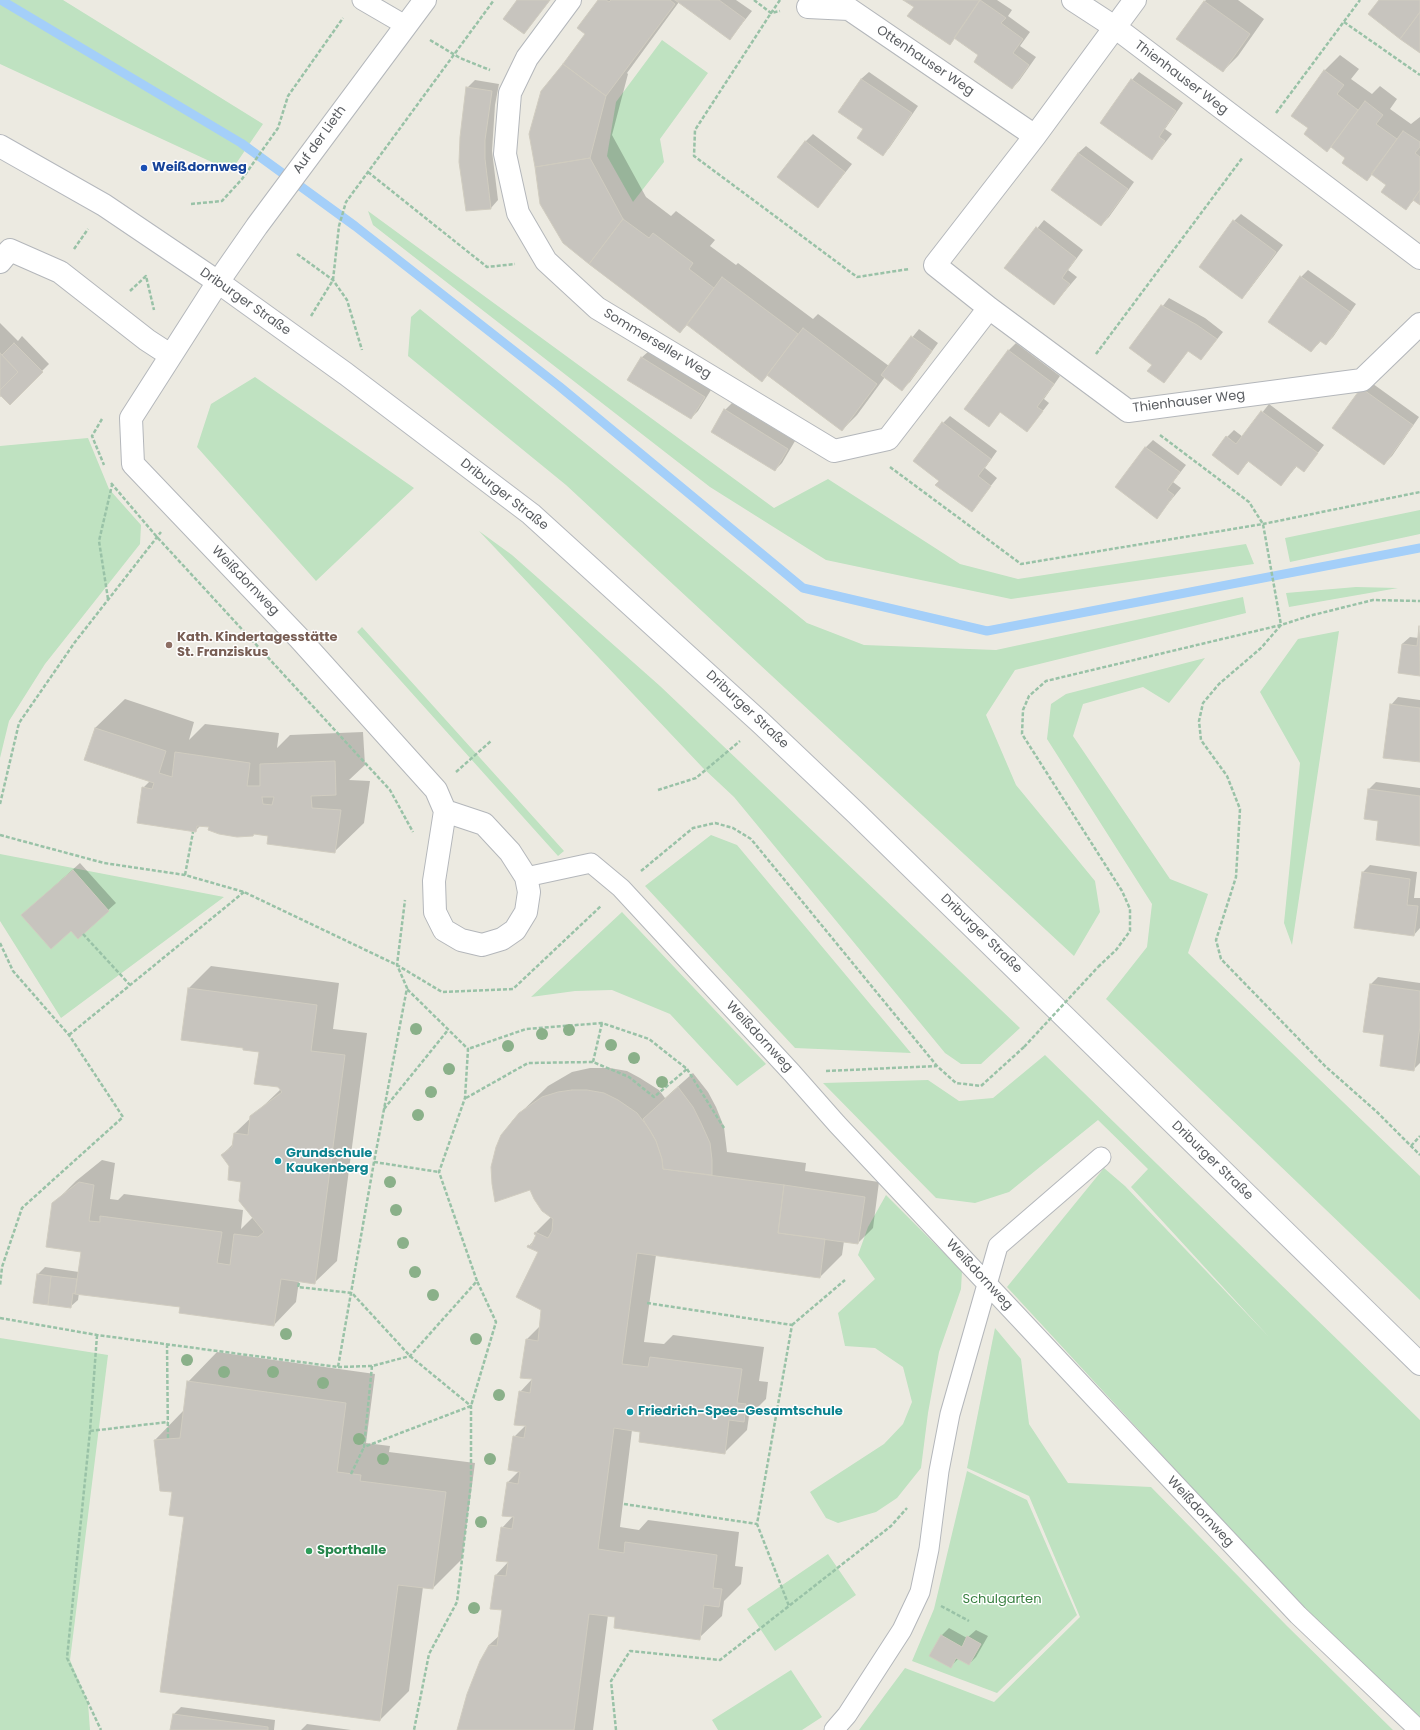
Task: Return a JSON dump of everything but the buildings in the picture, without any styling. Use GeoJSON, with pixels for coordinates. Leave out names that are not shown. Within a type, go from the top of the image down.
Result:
{"type":"FeatureCollection","features":[{"type":"Feature","properties":{"kind":"street","name":"Auf der Lieth"},"geometry":{"type":"LineString","coordinates":[[218,282],[405,25],[426,0]]}},
{"type":"Feature","properties":{"kind":"street","name":"Sommerseller Weg"},"geometry":{"type":"LineString","coordinates":[[570,0],[527,58],[510,93],[505,154],[518,213],[546,261],[597,308],[834,452],[888,439],[989,308]]}},
{"type":"Feature","properties":{"kind":"street"},"geometry":{"type":"LineString","coordinates":[[1073,0],[1116,28]]}},
{"type":"Feature","properties":{"kind":"street"},"geometry":{"type":"LineString","coordinates":[[935,265],[1035,136],[1116,28],[1135,0]]}},
{"type":"Feature","properties":{"kind":"street","name":"Ottenhauser Weg"},"geometry":{"type":"LineString","coordinates":[[808,7],[849,9],[1035,136]]}},
{"type":"Feature","properties":{"kind":"street","name":"Thienhauser Weg"},"geometry":{"type":"LineString","coordinates":[[1116,28],[1420,258]]}},
{"type":"Feature","properties":{"kind":"street","name":"Driburger Straße"},"geometry":{"type":"LineString","coordinates":[[0,146],[104,205],[218,282],[346,374],[531,514],[761,723],[856,813],[1420,1364]]}},
{"type":"Feature","properties":{"kind":"street"},"geometry":{"type":"LineString","coordinates":[[0,262],[10,250],[60,272],[147,340],[170,355]]}},
{"type":"Feature","properties":{"kind":"street","name":"Thienhauser Weg"},"geometry":{"type":"LineString","coordinates":[[935,265],[989,308],[1128,411],[1362,380],[1420,324]]}},
{"type":"Feature","properties":{"kind":"street","name":"Weißdornweg"},"geometry":{"type":"LineString","coordinates":[[218,282],[131,418],[133,464],[299,638],[436,790],[445,811]]}},
{"type":"Feature","properties":{"kind":"street"},"geometry":{"type":"LineString","coordinates":[[445,811],[484,824],[510,852],[526,877],[529,892],[526,912],[514,930],[502,939],[482,945],[461,940],[444,930],[435,912],[434,881],[445,811]]}},
{"type":"Feature","properties":{"kind":"lane"},"geometry":{"type":"LineString","coordinates":[[362,0],[405,25]]}},
{"type":"Feature","properties":{"kind":"lane","name":"Weißdornweg"},"geometry":{"type":"LineString","coordinates":[[526,877],[591,863],[621,888],[792,1073],[837,1124],[1298,1615],[1419,1730]]}},
{"type":"Feature","properties":{"kind":"lane"},"geometry":{"type":"LineString","coordinates":[[834,1730],[847,1715],[902,1630],[920,1592],[929,1550],[939,1471],[950,1414],[998,1246],[1101,1157]]}},
{"type":"Feature","properties":{"kind":"path"},"geometry":{"type":"LineString","coordinates":[[316,310],[333,280],[339,226],[346,202],[494,0]]}},
{"type":"Feature","properties":{"kind":"path"},"geometry":{"type":"LineString","coordinates":[[781,0],[771,12],[695,130],[694,156],[857,277],[935,265]]}},
{"type":"Feature","properties":{"kind":"path"},"geometry":{"type":"LineString","coordinates":[[1080,376],[1360,0]]}},
{"type":"Feature","properties":{"kind":"path"},"geometry":{"type":"LineString","coordinates":[[191,204],[222,201],[242,179],[278,128],[288,96],[347,13]]}},
{"type":"Feature","properties":{"kind":"path"},"geometry":{"type":"LineString","coordinates":[[1344,22],[1420,76]]}},
{"type":"Feature","properties":{"kind":"path"},"geometry":{"type":"LineString","coordinates":[[454,54],[460,58],[516,80]]}},
{"type":"Feature","properties":{"kind":"path"},"geometry":{"type":"LineString","coordinates":[[368,172],[487,267],[546,261]]}},
{"type":"Feature","properties":{"kind":"path"},"geometry":{"type":"LineString","coordinates":[[60,272],[104,205]]}},
{"type":"Feature","properties":{"kind":"path"},"geometry":{"type":"LineString","coordinates":[[297,254],[333,280],[347,300],[363,352]]}},
{"type":"Feature","properties":{"kind":"path"},"geometry":{"type":"LineString","coordinates":[[1128,411],[1249,502],[1263,524],[1278,610],[1280,625],[1261,648],[1219,684],[1203,703],[1199,721],[1201,740],[1227,776],[1240,809],[1236,877],[1216,940],[1220,959],[1325,1066],[1377,1112],[1420,1155]]}},
{"type":"Feature","properties":{"kind":"path"},"geometry":{"type":"LineString","coordinates":[[861,446],[1021,564],[1263,524],[1420,492]]}},
{"type":"Feature","properties":{"kind":"path"},"geometry":{"type":"LineString","coordinates":[[108,599],[99,541],[112,485]]}},
{"type":"Feature","properties":{"kind":"path"},"geometry":{"type":"LineString","coordinates":[[0,804],[19,723],[75,642],[177,511]]}},
{"type":"Feature","properties":{"kind":"path"},"geometry":{"type":"LineString","coordinates":[[157,537],[390,790],[413,833]]}},
{"type":"Feature","properties":{"kind":"path"},"geometry":{"type":"LineString","coordinates":[[1024,1047],[1098,967],[1116,950],[1130,930],[1130,909],[1122,891],[1022,734],[1023,710],[1029,696],[1046,681],[1280,625],[1372,600],[1420,601]]}},
{"type":"Feature","properties":{"kind":"path"},"geometry":{"type":"LineString","coordinates":[[658,790],[696,778],[761,723]]}},
{"type":"Feature","properties":{"kind":"path"},"geometry":{"type":"LineString","coordinates":[[436,790],[491,741]]}},
{"type":"Feature","properties":{"kind":"path"},"geometry":{"type":"LineString","coordinates":[[185,875],[193,832]]}},
{"type":"Feature","properties":{"kind":"path"},"geometry":{"type":"LineString","coordinates":[[69,1035],[244,892]]}},
{"type":"Feature","properties":{"kind":"path"},"geometry":{"type":"LineString","coordinates":[[406,895],[397,966],[407,988],[468,1049],[465,1098],[439,1172],[477,1281],[496,1322],[471,1406],[471,1483],[457,1602],[429,1654],[414,1730]]}},
{"type":"Feature","properties":{"kind":"path"},"geometry":{"type":"LineString","coordinates":[[83,934],[130,985]]}},
{"type":"Feature","properties":{"kind":"path"},"geometry":{"type":"LineString","coordinates":[[0,943],[13,971],[69,1035],[123,1117],[22,1208],[2,1268],[0,1286]]}},
{"type":"Feature","properties":{"kind":"path"},"geometry":{"type":"LineString","coordinates":[[338,1367],[383,1110],[407,988]]}},
{"type":"Feature","properties":{"kind":"path"},"geometry":{"type":"LineString","coordinates":[[468,1049],[526,1029],[602,1023],[649,1039],[687,1069],[724,1128]]}},
{"type":"Feature","properties":{"kind":"path"},"geometry":{"type":"LineString","coordinates":[[593,1062],[602,1023]]}},
{"type":"Feature","properties":{"kind":"path"},"geometry":{"type":"LineString","coordinates":[[383,1110],[448,1030]]}},
{"type":"Feature","properties":{"kind":"path"},"geometry":{"type":"LineString","coordinates":[[465,1098],[528,1063],[593,1062],[629,1077],[654,1097],[687,1069]]}},
{"type":"Feature","properties":{"kind":"path"},"geometry":{"type":"LineString","coordinates":[[792,1073],[938,1066]]}},
{"type":"Feature","properties":{"kind":"path"},"geometry":{"type":"LineString","coordinates":[[1411,1146],[1420,1136]]}},
{"type":"Feature","properties":{"kind":"path"},"geometry":{"type":"LineString","coordinates":[[374,1162],[439,1172]]}},
{"type":"Feature","properties":{"kind":"path"},"geometry":{"type":"LineString","coordinates":[[789,1606],[757,1524],[792,1325],[845,1280]]}},
{"type":"Feature","properties":{"kind":"path"},"geometry":{"type":"LineString","coordinates":[[0,1318],[97,1335],[338,1367],[372,1366],[410,1356],[477,1281]]}},
{"type":"Feature","properties":{"kind":"path"},"geometry":{"type":"LineString","coordinates":[[299,1283],[298,1287],[352,1293],[410,1356],[471,1406]]}},
{"type":"Feature","properties":{"kind":"path"},"geometry":{"type":"LineString","coordinates":[[647,1304],[792,1325]]}},
{"type":"Feature","properties":{"kind":"path"},"geometry":{"type":"LineString","coordinates":[[97,1335],[90,1431],[67,1658],[101,1730]]}},
{"type":"Feature","properties":{"kind":"path"},"geometry":{"type":"LineString","coordinates":[[167,1344],[168,1439]]}},
{"type":"Feature","properties":{"kind":"path"},"geometry":{"type":"LineString","coordinates":[[351,1474],[364,1447],[372,1366]]}},
{"type":"Feature","properties":{"kind":"path"},"geometry":{"type":"LineString","coordinates":[[364,1447],[471,1406]]}},
{"type":"Feature","properties":{"kind":"path"},"geometry":{"type":"LineString","coordinates":[[90,1431],[168,1422]]}},
{"type":"Feature","properties":{"kind":"path"},"geometry":{"type":"LineString","coordinates":[[624,1504],[757,1524]]}},
{"type":"Feature","properties":{"kind":"path"},"geometry":{"type":"LineString","coordinates":[[616,1730],[611,1681],[630,1651],[720,1660],[891,1526],[910,1504]]}},
{"type":"Feature","properties":{"kind":"green space"},"geometry":{"type":"Polygon","coordinates":[[[0,0],[63,0],[263,124],[231,171],[0,64],[0,0]]]}},
{"type":"Feature","properties":{"kind":"green space"},"geometry":{"type":"Polygon","coordinates":[[[662,40],[708,73],[660,139],[664,162],[633,202],[607,156],[616,102],[662,40]]]}},
{"type":"Feature","properties":{"kind":"green space"},"geometry":{"type":"Polygon","coordinates":[[[368,211],[774,508],[828,479],[960,564],[1018,579],[1246,544],[1254,564],[1011,599],[826,560],[710,487],[373,225],[368,211]]]}},
{"type":"Feature","properties":{"kind":"green space"},"geometry":{"type":"Polygon","coordinates":[[[420,309],[807,623],[864,645],[996,650],[1243,597],[1246,613],[1015,670],[986,715],[1016,785],[1095,881],[1100,912],[1074,956],[566,485],[408,356],[411,317],[420,309]]]}},
{"type":"Feature","properties":{"kind":"green space"},"geometry":{"type":"Polygon","coordinates":[[[255,377],[414,488],[316,581],[197,447],[211,404],[255,377]]]}},
{"type":"Feature","properties":{"kind":"green space"},"geometry":{"type":"Polygon","coordinates":[[[88,438],[109,489],[141,525],[140,544],[45,664],[9,721],[0,758],[0,446],[88,438]]]}},
{"type":"Feature","properties":{"kind":"green space"},"geometry":{"type":"Polygon","coordinates":[[[1420,510],[1420,534],[1290,562],[1285,538],[1420,510]]]}},
{"type":"Feature","properties":{"kind":"green space"},"geometry":{"type":"Polygon","coordinates":[[[479,531],[512,555],[660,686],[1020,1028],[981,1064],[961,1064],[945,1053],[734,797],[703,768],[479,531]]]}},
{"type":"Feature","properties":{"kind":"green space"},"geometry":{"type":"Polygon","coordinates":[[[1356,587],[1398,588],[1289,607],[1286,593],[1356,587]]]}},
{"type":"Feature","properties":{"kind":"green space"},"geometry":{"type":"Polygon","coordinates":[[[362,627],[564,851],[558,856],[357,632],[362,627]]]}},
{"type":"Feature","properties":{"kind":"green space"},"geometry":{"type":"Polygon","coordinates":[[[1339,631],[1292,945],[1284,923],[1300,763],[1260,692],[1298,639],[1339,631]]]}},
{"type":"Feature","properties":{"kind":"green space"},"geometry":{"type":"Polygon","coordinates":[[[1205,658],[1169,703],[1143,687],[1083,704],[1073,736],[1170,879],[1208,894],[1188,953],[1420,1176],[1420,1300],[1106,999],[1147,947],[1152,904],[1047,739],[1051,704],[1066,694],[1205,658]]]}},
{"type":"Feature","properties":{"kind":"green space"},"geometry":{"type":"Polygon","coordinates":[[[711,835],[737,845],[911,1053],[795,1048],[645,886],[711,835]]]}},
{"type":"Feature","properties":{"kind":"green space"},"geometry":{"type":"Polygon","coordinates":[[[0,854],[224,897],[61,1018],[0,921],[0,854]]]}},
{"type":"Feature","properties":{"kind":"green space"},"geometry":{"type":"Polygon","coordinates":[[[622,912],[766,1064],[737,1086],[670,1014],[612,990],[575,991],[531,997],[622,912]]]}},
{"type":"Feature","properties":{"kind":"green space"},"geometry":{"type":"Polygon","coordinates":[[[1045,1055],[1420,1420],[1420,1717],[1304,1609],[1007,1287],[1104,1168],[1125,1186],[1269,1337],[1131,1187],[1148,1169],[1098,1120],[1009,1192],[975,1203],[936,1198],[823,1083],[928,1080],[959,1101],[993,1098],[1045,1055]]]}},
{"type":"Feature","properties":{"kind":"green space"},"geometry":{"type":"Polygon","coordinates":[[[886,1195],[962,1271],[961,1289],[939,1352],[928,1413],[921,1468],[897,1498],[876,1512],[838,1523],[826,1518],[810,1492],[884,1444],[903,1424],[912,1402],[903,1367],[875,1348],[845,1346],[838,1313],[875,1279],[858,1255],[868,1227],[886,1195]]]}},
{"type":"Feature","properties":{"kind":"green space"},"geometry":{"type":"Polygon","coordinates":[[[995,1328],[1021,1359],[1029,1424],[1068,1483],[1151,1487],[1287,1626],[1393,1730],[859,1730],[905,1668],[994,1702],[1080,1617],[1029,1496],[967,1468],[995,1328]]]}},
{"type":"Feature","properties":{"kind":"green space"},"geometry":{"type":"Polygon","coordinates":[[[0,1338],[108,1355],[70,1660],[88,1703],[90,1730],[0,1730],[0,1338]]]}},
{"type":"Feature","properties":{"kind":"green space","name":"Schulgarten"},"geometry":{"type":"Polygon","coordinates":[[[967,1471],[1027,1500],[1077,1615],[997,1693],[912,1661],[934,1609],[967,1471]]]}},
{"type":"Feature","properties":{"kind":"green space"},"geometry":{"type":"Polygon","coordinates":[[[828,1554],[856,1595],[775,1651],[747,1609],[828,1554]]]}},
{"type":"Feature","properties":{"kind":"green space"},"geometry":{"type":"Polygon","coordinates":[[[791,1670],[822,1717],[802,1730],[718,1730],[712,1720],[791,1670]]]}},
{"type":"Feature","properties":{"kind":"waterway"},"geometry":{"type":"LineString","coordinates":[[1,0],[241,143],[355,226],[559,386],[803,588],[987,631],[1420,548]]}},
{"type":"Feature","properties":{"kind":"place","name":"Weißdornweg"},"geometry":{"type":"Point","coordinates":[144,168]}},
{"type":"Feature","properties":{"kind":"place","name":"Kath. Kindertagesstätte St. Franziskus"},"geometry":{"type":"Point","coordinates":[169,645]}},
{"type":"Feature","properties":{"kind":"place","name":"Grundschule Kaukenberg"},"geometry":{"type":"Point","coordinates":[278,1161]}},
{"type":"Feature","properties":{"kind":"place","name":"Friedrich-Spee-Gesamtschule"},"geometry":{"type":"Point","coordinates":[630,1412]}},
{"type":"Feature","properties":{"kind":"place","name":"Sporthalle"},"geometry":{"type":"Point","coordinates":[309,1551]}}]}
